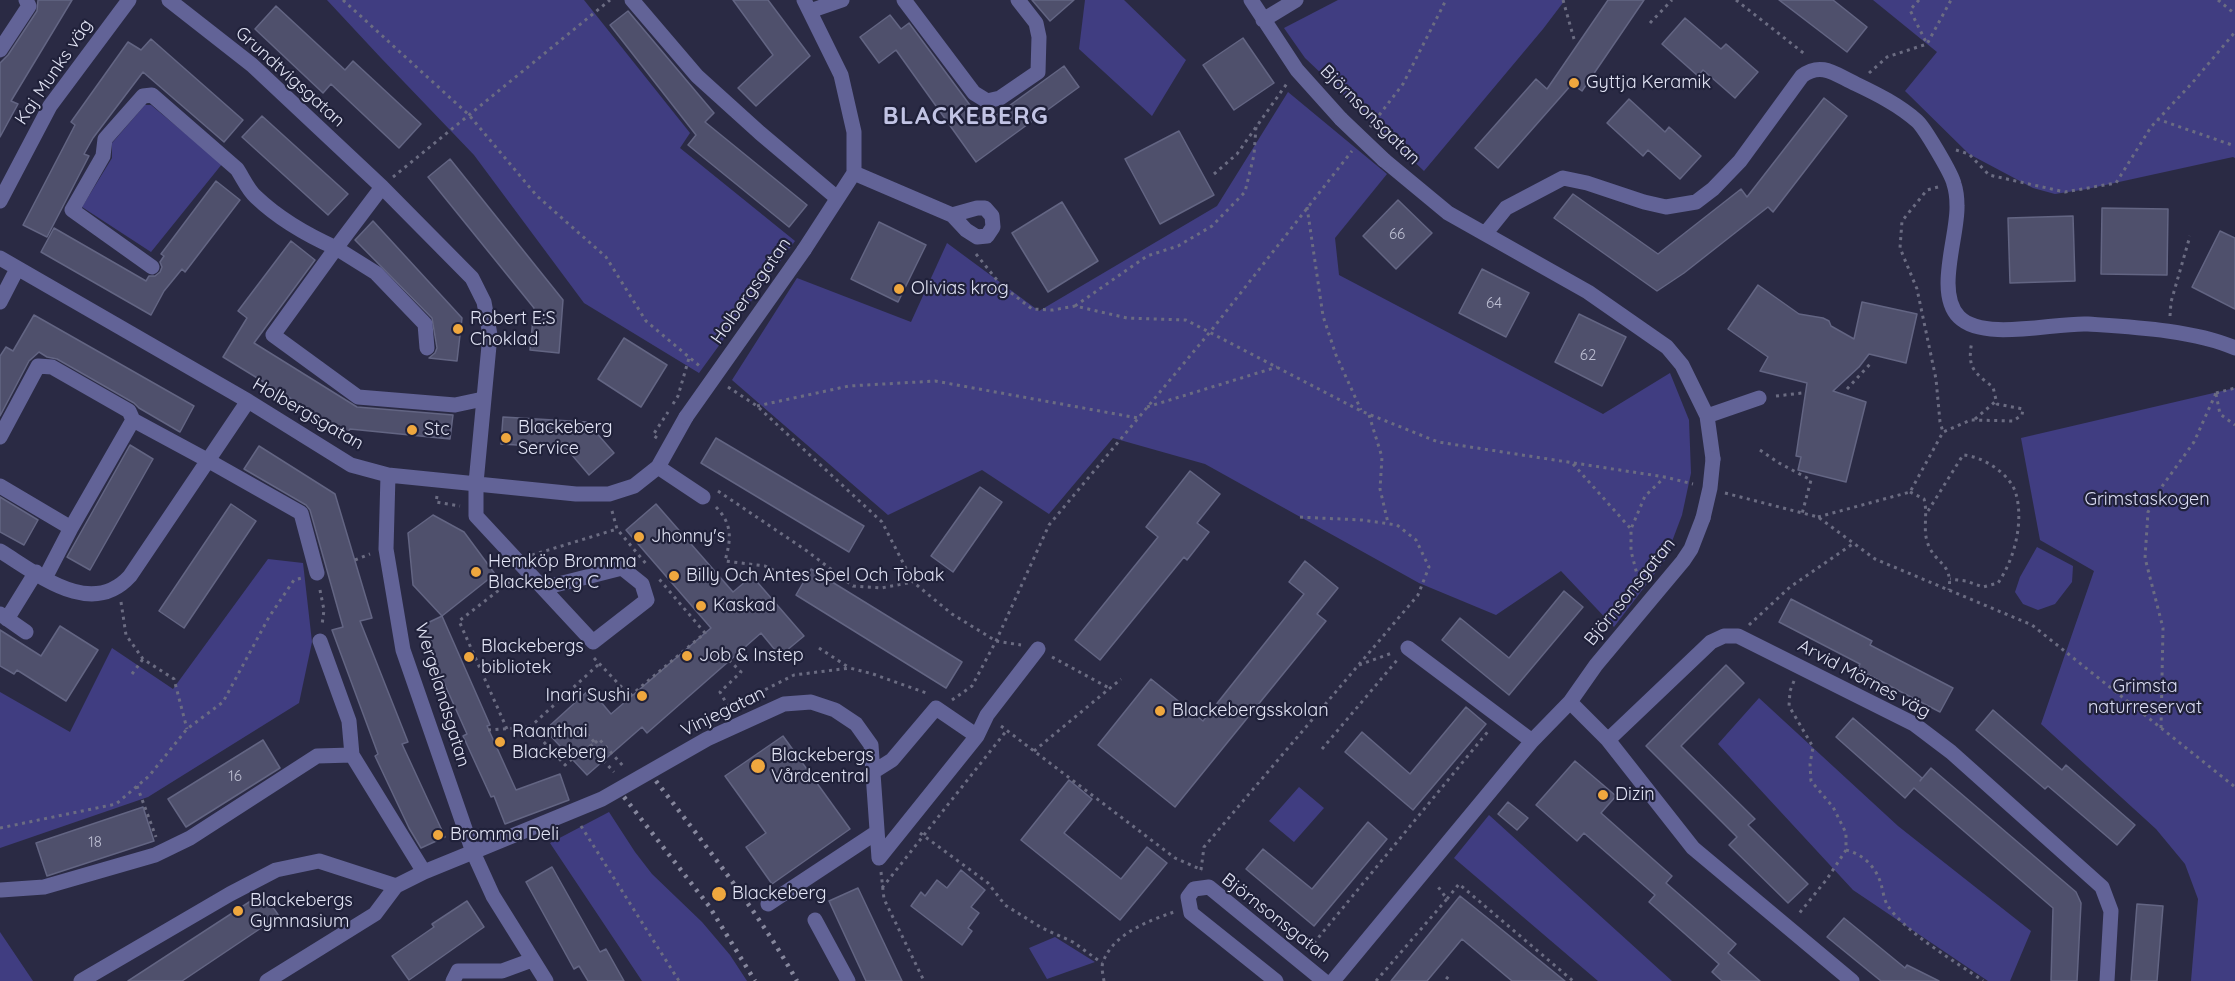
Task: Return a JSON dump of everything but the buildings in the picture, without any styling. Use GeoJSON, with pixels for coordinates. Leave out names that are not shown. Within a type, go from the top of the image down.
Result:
{"type":"FeatureCollection","features":[{"type":"Feature","properties":{"kind":"street"},"geometry":{"type":"LineString","coordinates":[[0,50],[28,6],[26,0]]}},
{"type":"Feature","properties":{"kind":"street","name":"Kaj Munks väg"},"geometry":{"type":"LineString","coordinates":[[0,201],[50,106],[129,0]]}},
{"type":"Feature","properties":{"kind":"street","name":"Grundtvigsgatan"},"geometry":{"type":"LineString","coordinates":[[169,0],[252,65],[382,187],[472,278],[484,302],[490,335],[476,483],[476,516],[593,642],[647,600],[642,584],[622,568],[543,588]]}},
{"type":"Feature","properties":{"kind":"street"},"geometry":{"type":"LineString","coordinates":[[632,0],[697,76],[837,198]]}},
{"type":"Feature","properties":{"kind":"street"},"geometry":{"type":"LineString","coordinates":[[842,0],[807,5],[841,75],[854,132],[854,173],[951,215],[977,237],[987,236],[993,227],[992,216],[985,208],[951,215]]}},
{"type":"Feature","properties":{"kind":"street"},"geometry":{"type":"LineString","coordinates":[[904,0],[974,93],[987,101],[1000,98],[1038,72],[1039,37],[1036,23],[1018,0]]}},
{"type":"Feature","properties":{"kind":"street","name":"Björnsonsgatan"},"geometry":{"type":"LineString","coordinates":[[1251,0],[1297,70],[1341,119],[1384,160],[1448,213],[1588,292],[1667,347],[1682,364],[1707,416],[1713,459],[1710,488],[1703,518],[1691,549],[1683,561],[1596,665],[1570,702],[1532,741],[1333,981]]}},
{"type":"Feature","properties":{"kind":"street"},"geometry":{"type":"LineString","coordinates":[[1263,20],[1296,0]]}},
{"type":"Feature","properties":{"kind":"street"},"geometry":{"type":"LineString","coordinates":[[1485,234],[1506,208],[1563,178],[1666,207],[1696,202],[1713,189],[1740,161],[1802,76],[1812,69],[1824,69],[1878,93],[1919,123],[1954,183],[1957,207],[1948,279],[1950,302],[1959,317],[1974,326],[2005,330],[2085,324],[2169,332],[2202,337],[2235,348]]}},
{"type":"Feature","properties":{"kind":"street"},"geometry":{"type":"LineString","coordinates":[[152,267],[72,210],[103,156],[105,139],[143,96],[152,95],[237,169],[254,195],[303,233],[336,248],[376,273],[425,324],[426,348]]}},
{"type":"Feature","properties":{"kind":"street","name":"Holbergsgatan"},"geometry":{"type":"LineString","coordinates":[[0,258],[248,401],[351,465],[388,475],[576,494],[609,494],[634,486],[658,467],[686,417],[804,250],[854,173]]}},
{"type":"Feature","properties":{"kind":"street"},"geometry":{"type":"LineString","coordinates":[[382,187],[273,335],[358,397],[455,405],[483,399]]}},
{"type":"Feature","properties":{"kind":"street"},"geometry":{"type":"LineString","coordinates":[[0,302],[17,269]]}},
{"type":"Feature","properties":{"kind":"street"},"geometry":{"type":"LineString","coordinates":[[0,437],[38,366],[52,367],[129,411],[133,420],[209,460],[301,513],[317,573]]}},
{"type":"Feature","properties":{"kind":"street"},"geometry":{"type":"LineString","coordinates":[[1707,416],[1759,399]]}},
{"type":"Feature","properties":{"kind":"street"},"geometry":{"type":"LineString","coordinates":[[0,551],[68,591],[98,595],[119,589],[248,401]]}},
{"type":"Feature","properties":{"kind":"street"},"geometry":{"type":"LineString","coordinates":[[26,632],[3,617],[40,575],[71,528],[133,420]]}},
{"type":"Feature","properties":{"kind":"street"},"geometry":{"type":"LineString","coordinates":[[658,467],[703,497]]}},
{"type":"Feature","properties":{"kind":"street","name":"Wergelandsgatan"},"geometry":{"type":"LineString","coordinates":[[388,475],[386,549],[404,650],[473,852],[493,896],[546,981]]}},
{"type":"Feature","properties":{"kind":"street"},"geometry":{"type":"LineString","coordinates":[[0,486],[71,528]]}},
{"type":"Feature","properties":{"kind":"street","name":"Arvid Mörnes väg"},"geometry":{"type":"LineString","coordinates":[[1608,740],[1711,642],[1724,636],[1738,636],[1914,724],[1951,752],[2102,887],[2111,911],[2107,981]]}},
{"type":"Feature","properties":{"kind":"street"},"geometry":{"type":"LineString","coordinates":[[320,641],[349,720],[352,755],[424,872]]}},
{"type":"Feature","properties":{"kind":"street"},"geometry":{"type":"LineString","coordinates":[[1408,648],[1532,741]]}},
{"type":"Feature","properties":{"kind":"street"},"geometry":{"type":"LineString","coordinates":[[879,858],[977,736],[987,715],[1038,649]]}},
{"type":"Feature","properties":{"kind":"street","name":"Vinjegatan"},"geometry":{"type":"LineString","coordinates":[[473,852],[602,799],[707,739],[784,704],[811,702],[835,710],[856,724],[871,745],[879,858]]}},
{"type":"Feature","properties":{"kind":"street"},"geometry":{"type":"LineString","coordinates":[[1570,702],[1608,740],[1693,848],[1852,981]]}},
{"type":"Feature","properties":{"kind":"street"},"geometry":{"type":"LineString","coordinates":[[873,772],[892,760],[936,708],[977,736]]}},
{"type":"Feature","properties":{"kind":"street"},"geometry":{"type":"LineString","coordinates":[[1,890],[44,887],[161,852],[190,838],[317,756],[352,755]]}},
{"type":"Feature","properties":{"kind":"street"},"geometry":{"type":"LineString","coordinates":[[768,904],[878,832]]}},
{"type":"Feature","properties":{"kind":"street"},"geometry":{"type":"LineString","coordinates":[[267,981],[375,914],[396,886],[473,852]]}},
{"type":"Feature","properties":{"kind":"street"},"geometry":{"type":"LineString","coordinates":[[81,981],[230,894],[276,870],[319,861],[396,886]]}},
{"type":"Feature","properties":{"kind":"street","name":"Björnsonsgatan"},"geometry":{"type":"LineString","coordinates":[[1276,981],[1191,913],[1188,897],[1194,889],[1209,887],[1324,981]]}},
{"type":"Feature","properties":{"kind":"street"},"geometry":{"type":"LineString","coordinates":[[814,920],[848,981]]}},
{"type":"Feature","properties":{"kind":"street"},"geometry":{"type":"LineString","coordinates":[[453,981],[458,971],[502,971],[532,960]]}},
{"type":"Feature","properties":{"kind":"path"},"geometry":{"type":"LineString","coordinates":[[343,0],[469,115],[537,196],[606,257],[646,321],[705,371]]}},
{"type":"Feature","properties":{"kind":"path"},"geometry":{"type":"LineString","coordinates":[[382,187],[610,0]]}},
{"type":"Feature","properties":{"kind":"path"},"geometry":{"type":"LineString","coordinates":[[1563,0],[1574,39]]}},
{"type":"Feature","properties":{"kind":"path"},"geometry":{"type":"LineString","coordinates":[[1650,23],[1672,0]]}},
{"type":"Feature","properties":{"kind":"path"},"geometry":{"type":"LineString","coordinates":[[1736,0],[1824,69]]}},
{"type":"Feature","properties":{"kind":"path"},"geometry":{"type":"LineString","coordinates":[[1919,0],[1910,10],[1927,44]]}},
{"type":"Feature","properties":{"kind":"path"},"geometry":{"type":"LineString","coordinates":[[1857,84],[1887,57],[1927,44],[1951,0]]}},
{"type":"Feature","properties":{"kind":"path"},"geometry":{"type":"LineString","coordinates":[[2218,0],[2235,14]]}},
{"type":"Feature","properties":{"kind":"path"},"geometry":{"type":"LineString","coordinates":[[1368,130],[1403,84],[1444,1]]}},
{"type":"Feature","properties":{"kind":"path"},"geometry":{"type":"LineString","coordinates":[[1931,144],[1969,154],[1989,175],[2065,192],[2116,183],[2157,119],[2193,82],[2235,32]]}},
{"type":"Feature","properties":{"kind":"path"},"geometry":{"type":"LineString","coordinates":[[1214,174],[1237,154],[1297,70]]}},
{"type":"Feature","properties":{"kind":"path"},"geometry":{"type":"LineString","coordinates":[[2157,119],[2235,146]]}},
{"type":"Feature","properties":{"kind":"path"},"geometry":{"type":"LineString","coordinates":[[1075,306],[1146,256],[1178,246],[1212,226],[1245,192],[1254,155],[1256,127]]}},
{"type":"Feature","properties":{"kind":"path"},"geometry":{"type":"LineString","coordinates":[[952,700],[972,686],[996,641],[1049,525],[1210,332],[1355,147]]}},
{"type":"Feature","properties":{"kind":"path"},"geometry":{"type":"LineString","coordinates":[[1943,432],[1936,379],[1917,289],[1900,248],[1902,221],[1926,190],[1954,183]]}},
{"type":"Feature","properties":{"kind":"path"},"geometry":{"type":"LineString","coordinates":[[1307,207],[1323,316],[1336,355],[1361,411]]}},
{"type":"Feature","properties":{"kind":"path"},"geometry":{"type":"LineString","coordinates":[[2169,332],[2171,302],[2190,236]]}},
{"type":"Feature","properties":{"kind":"path"},"geometry":{"type":"LineString","coordinates":[[977,237],[976,255],[1001,285],[1032,309],[1053,310],[1075,306],[1127,318],[1186,320],[1369,415],[1438,442],[1665,477],[1700,486]]}},
{"type":"Feature","properties":{"kind":"path"},"geometry":{"type":"LineString","coordinates":[[1973,420],[2013,421],[2022,415],[2023,409],[1997,404],[1993,387],[1975,374],[1971,367],[1970,352],[1974,326]]}},
{"type":"Feature","properties":{"kind":"path"},"geometry":{"type":"LineString","coordinates":[[658,427],[678,396],[689,358]]}},
{"type":"Feature","properties":{"kind":"path"},"geometry":{"type":"LineString","coordinates":[[1846,389],[1870,363]]}},
{"type":"Feature","properties":{"kind":"path"},"geometry":{"type":"LineString","coordinates":[[1147,407],[1277,367]]}},
{"type":"Feature","properties":{"kind":"path"},"geometry":{"type":"LineString","coordinates":[[757,406],[849,386],[935,381],[1138,418]]}},
{"type":"Feature","properties":{"kind":"path"},"geometry":{"type":"LineString","coordinates":[[728,387],[757,406],[882,522],[913,582],[952,614],[996,641],[1038,649],[1109,688]]}},
{"type":"Feature","properties":{"kind":"path"},"geometry":{"type":"LineString","coordinates":[[2216,393],[2235,388]]}},
{"type":"Feature","properties":{"kind":"path"},"geometry":{"type":"LineString","coordinates":[[1759,399],[1802,393]]}},
{"type":"Feature","properties":{"kind":"path"},"geometry":{"type":"LineString","coordinates":[[2216,393],[2220,414],[2235,425]]}},
{"type":"Feature","properties":{"kind":"path"},"geometry":{"type":"LineString","coordinates":[[2161,728],[2163,628],[2145,558],[2148,512],[2163,485],[2194,442],[2216,393]]}},
{"type":"Feature","properties":{"kind":"path"},"geometry":{"type":"LineString","coordinates":[[1818,518],[1910,492],[1943,432],[1973,420],[1996,401]]}},
{"type":"Feature","properties":{"kind":"path"},"geometry":{"type":"LineString","coordinates":[[1369,415],[1382,457],[1380,489],[1388,523]]}},
{"type":"Feature","properties":{"kind":"path"},"geometry":{"type":"LineString","coordinates":[[1760,450],[1811,480],[1802,514]]}},
{"type":"Feature","properties":{"kind":"path"},"geometry":{"type":"LineString","coordinates":[[1928,511],[1963,455],[1990,462],[2016,492],[2018,516],[2015,545],[2007,570],[1998,584],[1983,587],[1966,581],[1950,579]]}},
{"type":"Feature","properties":{"kind":"path"},"geometry":{"type":"LineString","coordinates":[[1573,464],[1631,529]]}},
{"type":"Feature","properties":{"kind":"path"},"geometry":{"type":"LineString","coordinates":[[1642,593],[1631,551],[1631,529],[1644,496],[1665,477]]}},
{"type":"Feature","properties":{"kind":"path"},"geometry":{"type":"LineString","coordinates":[[1722,492],[1818,518],[1875,559],[2032,625],[2235,787]]}},
{"type":"Feature","properties":{"kind":"path"},"geometry":{"type":"LineString","coordinates":[[1910,492],[1924,500],[1928,511],[1926,538],[1937,560],[1948,568],[1949,590]]}},
{"type":"Feature","properties":{"kind":"path"},"geometry":{"type":"LineString","coordinates":[[703,497],[718,510],[728,526],[730,540],[725,561],[765,566],[792,579]]}},
{"type":"Feature","properties":{"kind":"path"},"geometry":{"type":"LineString","coordinates":[[755,516],[853,586],[881,588],[913,582]]}},
{"type":"Feature","properties":{"kind":"path"},"geometry":{"type":"LineString","coordinates":[[987,715],[1175,858],[1201,869],[1204,847],[1418,595],[1429,567],[1416,540],[1397,525],[1362,520],[1298,517]]}},
{"type":"Feature","properties":{"kind":"path"},"geometry":{"type":"LineString","coordinates":[[614,519],[617,529],[705,633]]}},
{"type":"Feature","properties":{"kind":"path"},"geometry":{"type":"LineString","coordinates":[[516,559],[617,529]]}},
{"type":"Feature","properties":{"kind":"path"},"geometry":{"type":"LineString","coordinates":[[1746,628],[1790,587],[1854,543]]}},
{"type":"Feature","properties":{"kind":"path"},"geometry":{"type":"LineString","coordinates":[[0,828],[116,804],[149,776],[187,729],[223,702],[269,617],[294,580],[317,573],[324,610],[320,641]]}},
{"type":"Feature","properties":{"kind":"path"},"geometry":{"type":"LineString","coordinates":[[507,729],[459,621],[516,577]]}},
{"type":"Feature","properties":{"kind":"path"},"geometry":{"type":"LineString","coordinates":[[119,589],[126,635],[143,659],[174,679],[187,729]]}},
{"type":"Feature","properties":{"kind":"path"},"geometry":{"type":"LineString","coordinates":[[819,648],[850,668],[933,695]]}},
{"type":"Feature","properties":{"kind":"path"},"geometry":{"type":"LineString","coordinates":[[1358,665],[1408,648]]}},
{"type":"Feature","properties":{"kind":"path"},"geometry":{"type":"LineString","coordinates":[[1322,749],[1408,648]]}},
{"type":"Feature","properties":{"kind":"path"},"geometry":{"type":"LineString","coordinates":[[132,674],[143,659]]}},
{"type":"Feature","properties":{"kind":"path"},"geometry":{"type":"LineString","coordinates":[[729,660],[741,672],[720,692],[729,708],[794,675],[850,668]]}},
{"type":"Feature","properties":{"kind":"path"},"geometry":{"type":"LineString","coordinates":[[488,730],[530,727],[599,664]]}},
{"type":"Feature","properties":{"kind":"path"},"geometry":{"type":"LineString","coordinates":[[1795,918],[1827,879],[1846,850],[1846,833],[1833,807],[1811,781],[1810,764],[1813,747],[1789,706],[1790,691],[1796,677]]}},
{"type":"Feature","properties":{"kind":"path"},"geometry":{"type":"LineString","coordinates":[[1034,751],[1120,679]]}},
{"type":"Feature","properties":{"kind":"path"},"geometry":{"type":"LineString","coordinates":[[942,698],[961,704]]}},
{"type":"Feature","properties":{"kind":"path"},"geometry":{"type":"LineString","coordinates":[[1306,952],[1495,723]]}},
{"type":"Feature","properties":{"kind":"path"},"geometry":{"type":"LineString","coordinates":[[530,727],[565,765],[572,759]]}},
{"type":"Feature","properties":{"kind":"path"},"geometry":{"type":"LineString","coordinates":[[882,888],[1007,730]]}},
{"type":"Feature","properties":{"kind":"path"},"geometry":{"type":"LineString","coordinates":[[587,734],[595,743]]}},
{"type":"Feature","properties":{"kind":"path"},"geometry":{"type":"LineString","coordinates":[[621,780],[590,746],[599,739],[630,774]]}},
{"type":"Feature","properties":{"kind":"path"},"geometry":{"type":"LineString","coordinates":[[137,786],[161,852]]}},
{"type":"Feature","properties":{"kind":"path"},"geometry":{"type":"LineString","coordinates":[[573,812],[679,981]]}},
{"type":"Feature","properties":{"kind":"path"},"geometry":{"type":"LineString","coordinates":[[907,823],[987,884],[1005,905],[1042,928],[1073,942],[1102,963]]}},
{"type":"Feature","properties":{"kind":"path"},"geometry":{"type":"LineString","coordinates":[[1846,850],[1858,853],[1874,869],[1886,904],[1894,913],[1914,932],[1983,981]]}},
{"type":"Feature","properties":{"kind":"path"},"geometry":{"type":"LineString","coordinates":[[879,858],[884,899],[924,981]]}},
{"type":"Feature","properties":{"kind":"path"},"geometry":{"type":"LineString","coordinates":[[1432,879],[1447,899]]}},
{"type":"Feature","properties":{"kind":"path"},"geometry":{"type":"LineString","coordinates":[[1376,981],[1459,884],[1573,981]]}},
{"type":"Feature","properties":{"kind":"path"},"geometry":{"type":"LineString","coordinates":[[1104,981],[1102,963],[1116,940],[1151,920],[1179,910]]}},
{"type":"Feature","properties":{"kind":"path"},"geometry":{"type":"LineString","coordinates":[[1446,977],[1451,981]]}},
{"type":"Feature","properties":{"kind":"green space"},"geometry":{"type":"Polygon","coordinates":[[[327,0],[584,0],[690,133],[680,148],[795,241],[699,373],[584,303],[474,155],[327,0]]]}},
{"type":"Feature","properties":{"kind":"green space"},"geometry":{"type":"Polygon","coordinates":[[[1085,0],[1124,0],[1186,60],[1152,116],[1079,49],[1085,0]]]}},
{"type":"Feature","properties":{"kind":"green space"},"geometry":{"type":"Polygon","coordinates":[[[1338,0],[1565,0],[1424,171],[1305,58],[1284,28],[1338,0]]]}},
{"type":"Feature","properties":{"kind":"green space"},"geometry":{"type":"Polygon","coordinates":[[[1873,0],[2235,0],[2235,158],[2055,194],[2033,188],[1969,154],[1905,91],[1937,52],[1873,0]]]}},
{"type":"Feature","properties":{"kind":"green space"},"geometry":{"type":"Polygon","coordinates":[[[1288,92],[1387,174],[1335,238],[1339,275],[1603,414],[1670,373],[1689,420],[1691,473],[1682,515],[1665,560],[1614,627],[1561,571],[1496,615],[1419,583],[1205,464],[1113,438],[1049,514],[982,470],[888,515],[732,380],[797,278],[911,322],[947,243],[1039,311],[1217,206],[1288,92]]]}},
{"type":"Feature","properties":{"kind":"green space"},"geometry":{"type":"Polygon","coordinates":[[[145,105],[151,105],[222,164],[151,252],[82,207],[112,158],[112,143],[145,105]]]}},
{"type":"Feature","properties":{"kind":"green space","name":"Grimstaskogen"},"geometry":{"type":"Polygon","coordinates":[[[2235,388],[2235,981],[2191,981],[2198,899],[2185,864],[2156,829],[2041,724],[2094,571],[2040,540],[2021,438],[2235,388]]]}},
{"type":"Feature","properties":{"kind":"green space"},"geometry":{"type":"Polygon","coordinates":[[[2037,547],[2073,566],[2072,582],[2055,604],[2038,610],[2023,604],[2015,592],[2020,577],[2037,547]]]}},
{"type":"Feature","properties":{"kind":"green space"},"geometry":{"type":"Polygon","coordinates":[[[268,559],[303,563],[312,642],[299,703],[148,797],[0,848],[0,692],[70,732],[112,648],[173,689],[268,559]]]}},
{"type":"Feature","properties":{"kind":"green space"},"geometry":{"type":"Polygon","coordinates":[[[1759,698],[1898,826],[2031,931],[2010,981],[1988,981],[1853,890],[1718,744],[1759,698]]]}},
{"type":"Feature","properties":{"kind":"green space"},"geometry":{"type":"Polygon","coordinates":[[[1299,787],[1324,808],[1294,842],[1269,821],[1299,787]]]}},
{"type":"Feature","properties":{"kind":"green space"},"geometry":{"type":"Polygon","coordinates":[[[609,812],[652,874],[702,922],[730,955],[747,981],[642,981],[550,843],[609,812]]]}},
{"type":"Feature","properties":{"kind":"green space"},"geometry":{"type":"Polygon","coordinates":[[[1489,815],[1672,981],[1598,981],[1454,858],[1489,815]]]}},
{"type":"Feature","properties":{"kind":"green space"},"geometry":{"type":"Polygon","coordinates":[[[0,932],[33,981],[0,981],[0,932]]]}},
{"type":"Feature","properties":{"kind":"green space"},"geometry":{"type":"Polygon","coordinates":[[[1055,937],[1095,962],[1047,979],[1029,948],[1055,937]]]}},
{"type":"Feature","properties":{"kind":"railway"},"geometry":{"type":"LineString","coordinates":[[656,781],[748,903],[797,981]]}},
{"type":"Feature","properties":{"kind":"railway"},"geometry":{"type":"LineString","coordinates":[[624,797],[709,906],[755,981]]}},
{"type":"Feature","properties":{"kind":"place","name":"Gyttja Keramik"},"geometry":{"type":"Point","coordinates":[1574,83]}},
{"type":"Feature","properties":{"kind":"place","name":"Olivias krog"},"geometry":{"type":"Point","coordinates":[899,289]}},
{"type":"Feature","properties":{"kind":"place","name":"Robert E:S Choklad"},"geometry":{"type":"Point","coordinates":[458,329]}},
{"type":"Feature","properties":{"kind":"place","name":"Stc"},"geometry":{"type":"Point","coordinates":[412,430]}},
{"type":"Feature","properties":{"kind":"place","name":"Blackeberg Service"},"geometry":{"type":"Point","coordinates":[506,438]}},
{"type":"Feature","properties":{"kind":"place","name":"Jhonny's"},"geometry":{"type":"Point","coordinates":[639,537]}},
{"type":"Feature","properties":{"kind":"place","name":"Hemköp Bromma Blackeberg C"},"geometry":{"type":"Point","coordinates":[476,572]}},
{"type":"Feature","properties":{"kind":"place","name":"Billy Och Antes Spel Och Tobak"},"geometry":{"type":"Point","coordinates":[674,576]}},
{"type":"Feature","properties":{"kind":"place","name":"Kaskad"},"geometry":{"type":"Point","coordinates":[701,606]}},
{"type":"Feature","properties":{"kind":"place","name":"Job & Instep"},"geometry":{"type":"Point","coordinates":[687,656]}},
{"type":"Feature","properties":{"kind":"place","name":"Blackebergs bibliotek"},"geometry":{"type":"Point","coordinates":[469,657]}},
{"type":"Feature","properties":{"kind":"place","name":"Inari Sushi"},"geometry":{"type":"Point","coordinates":[642,696]}},
{"type":"Feature","properties":{"kind":"place","name":"Blackebergsskolan"},"geometry":{"type":"Point","coordinates":[1160,711]}},
{"type":"Feature","properties":{"kind":"place","name":"Raanthai Blackeberg"},"geometry":{"type":"Point","coordinates":[500,742]}},
{"type":"Feature","properties":{"kind":"place","name":"Blackebergs Vårdcentral"},"geometry":{"type":"Point","coordinates":[758,766]}},
{"type":"Feature","properties":{"kind":"place","name":"Dizin"},"geometry":{"type":"Point","coordinates":[1603,795]}},
{"type":"Feature","properties":{"kind":"place","name":"Bromma Deli"},"geometry":{"type":"Point","coordinates":[438,835]}},
{"type":"Feature","properties":{"kind":"place","name":"Blackeberg"},"geometry":{"type":"Point","coordinates":[719,894]}},
{"type":"Feature","properties":{"kind":"place","name":"Blackebergs Gymnasium"},"geometry":{"type":"Point","coordinates":[238,911]}},
{"type":"Feature","properties":{"kind":"district","name":"BLACKEBERG"},"geometry":{"type":"Point","coordinates":[966,117]}},
{"type":"Feature","properties":{"kind":"park label","name":"Grimsta naturreservat"},"geometry":{"type":"Point","coordinates":[2145,697]}}]}
